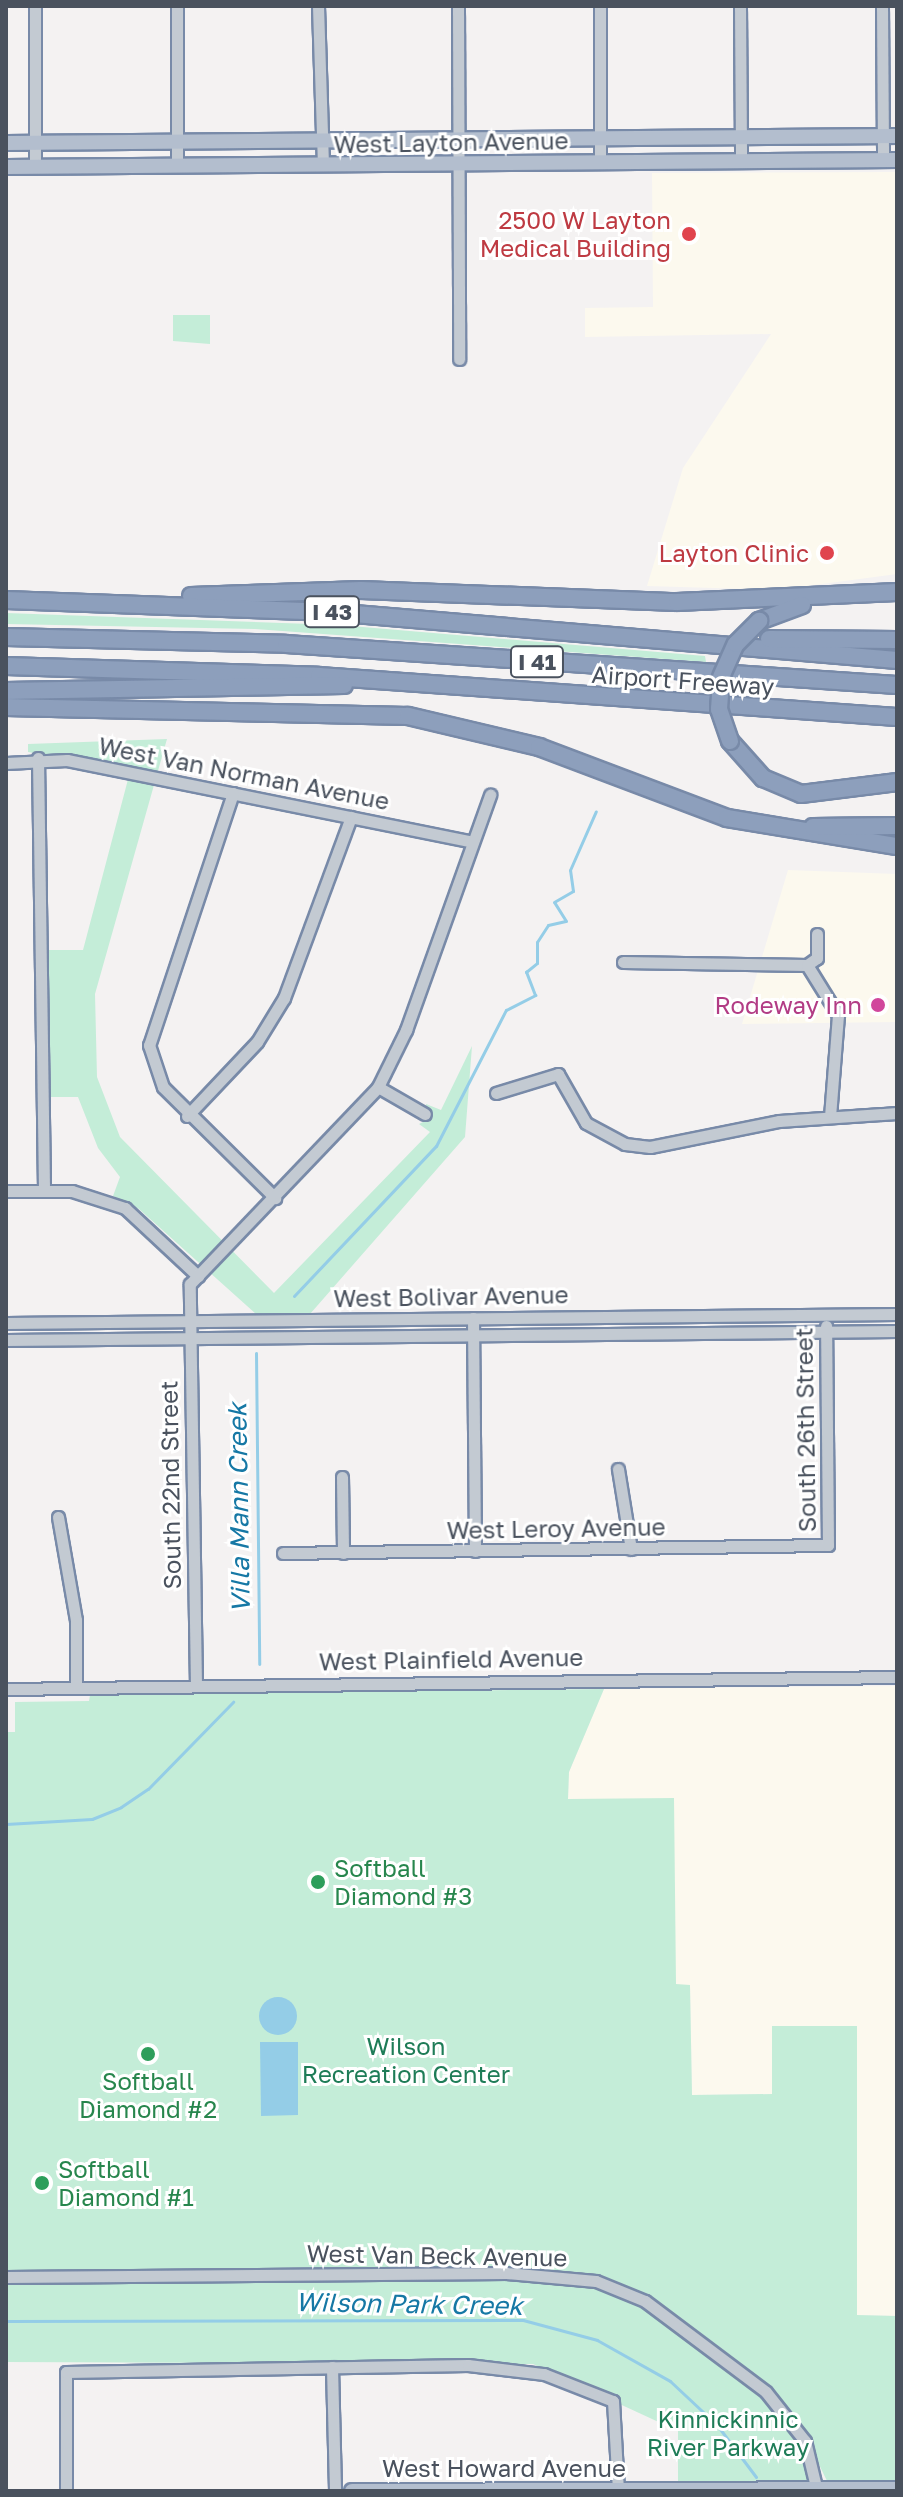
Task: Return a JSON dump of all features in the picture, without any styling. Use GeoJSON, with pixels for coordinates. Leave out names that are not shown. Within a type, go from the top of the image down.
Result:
{"type":"FeatureCollection","features":[{"type":"Feature","properties":{"kind":"highway"},"geometry":{"type":"LineString","coordinates":[[124,603],[135,595],[361,590],[677,602],[843,597],[897,592]]}},
{"type":"Feature","properties":{"kind":"highway"},"geometry":{"type":"LineString","coordinates":[[843,597],[759,621],[739,639],[721,677],[719,709],[730,741],[763,778],[801,794],[897,782]]}},
{"type":"Feature","properties":{"kind":"highway","name":"I 43"},"geometry":{"type":"LineString","coordinates":[[6,600],[124,603],[636,637],[897,660]]}},
{"type":"Feature","properties":{"kind":"highway"},"geometry":{"type":"LineString","coordinates":[[636,637],[673,632],[897,640]]}},
{"type":"Feature","properties":{"kind":"highway","name":"I 41"},"geometry":{"type":"LineString","coordinates":[[6,637],[286,644],[897,685]]}},
{"type":"Feature","properties":{"kind":"highway","name":"I 41"},"geometry":{"type":"LineString","coordinates":[[6,666],[369,681]]}},
{"type":"Feature","properties":{"kind":"highway"},"geometry":{"type":"LineString","coordinates":[[6,691],[369,681]]}},
{"type":"Feature","properties":{"kind":"highway","name":"Airport Freeway"},"geometry":{"type":"LineString","coordinates":[[369,681],[897,717]]}},
{"type":"Feature","properties":{"kind":"highway"},"geometry":{"type":"LineString","coordinates":[[6,707],[408,716],[539,747],[756,825],[897,846]]}},
{"type":"Feature","properties":{"kind":"highway"},"geometry":{"type":"LineString","coordinates":[[756,825],[897,826]]}},
{"type":"Feature","properties":{"kind":"main road","name":"West Layton Avenue"},"geometry":{"type":"LineString","coordinates":[[6,143],[890,136]]}},
{"type":"Feature","properties":{"kind":"main road","name":"West Layton Avenue"},"geometry":{"type":"LineString","coordinates":[[6,167],[890,160]]}},
{"type":"Feature","properties":{"kind":"main road","name":"West Howard Avenue"},"geometry":{"type":"LineString","coordinates":[[352,2491],[897,2489]]}},
{"type":"Feature","properties":{"kind":"street"},"geometry":{"type":"LineString","coordinates":[[35,6],[35,167]]}},
{"type":"Feature","properties":{"kind":"street"},"geometry":{"type":"LineString","coordinates":[[177,6],[177,166]]}},
{"type":"Feature","properties":{"kind":"street"},"geometry":{"type":"LineString","coordinates":[[318,6],[318,140],[323,165]]}},
{"type":"Feature","properties":{"kind":"street"},"geometry":{"type":"LineString","coordinates":[[458,6],[459,359]]}},
{"type":"Feature","properties":{"kind":"street"},"geometry":{"type":"LineString","coordinates":[[600,6],[600,163]]}},
{"type":"Feature","properties":{"kind":"street"},"geometry":{"type":"LineString","coordinates":[[740,6],[741,162]]}},
{"type":"Feature","properties":{"kind":"street"},"geometry":{"type":"LineString","coordinates":[[882,6],[890,160]]}},
{"type":"Feature","properties":{"kind":"street"},"geometry":{"type":"LineString","coordinates":[[38,758],[44,1190]]}},
{"type":"Feature","properties":{"kind":"street","name":"West Van Norman Avenue"},"geometry":{"type":"LineString","coordinates":[[6,763],[38,758],[233,793],[472,842]]}},
{"type":"Feature","properties":{"kind":"street"},"geometry":{"type":"LineString","coordinates":[[233,793],[149,1045],[163,1087],[187,1116],[275,1198]]}},
{"type":"Feature","properties":{"kind":"street"},"geometry":{"type":"LineString","coordinates":[[6,1191],[44,1190],[125,1208],[194,1280],[378,1087],[406,1030],[490,795]]}},
{"type":"Feature","properties":{"kind":"street"},"geometry":{"type":"LineString","coordinates":[[187,1116],[257,1042],[284,998],[351,817]]}},
{"type":"Feature","properties":{"kind":"street"},"geometry":{"type":"LineString","coordinates":[[623,962],[807,965],[817,958],[817,934]]}},
{"type":"Feature","properties":{"kind":"street"},"geometry":{"type":"LineString","coordinates":[[807,965],[838,1015],[830,1116]]}},
{"type":"Feature","properties":{"kind":"street"},"geometry":{"type":"LineString","coordinates":[[496,1093],[558,1074],[586,1123],[625,1144],[661,1147],[830,1116],[897,1113]]}},
{"type":"Feature","properties":{"kind":"street"},"geometry":{"type":"LineString","coordinates":[[378,1087],[425,1114]]}},
{"type":"Feature","properties":{"kind":"street","name":"South 22nd Street"},"geometry":{"type":"LineString","coordinates":[[194,1280],[190,1338],[196,1685]]}},
{"type":"Feature","properties":{"kind":"street","name":"South 26th Street"},"geometry":{"type":"LineString","coordinates":[[826,1314],[828,1545]]}},
{"type":"Feature","properties":{"kind":"street","name":"West Bolivar Avenue"},"geometry":{"type":"LineString","coordinates":[[6,1323],[897,1314]]}},
{"type":"Feature","properties":{"kind":"street"},"geometry":{"type":"LineString","coordinates":[[652,1316],[652,1334]]}},
{"type":"Feature","properties":{"kind":"street"},"geometry":{"type":"LineString","coordinates":[[473,1318],[475,1551]]}},
{"type":"Feature","properties":{"kind":"street","name":"West Bolivar Avenue"},"geometry":{"type":"LineString","coordinates":[[6,1340],[897,1331]]}},
{"type":"Feature","properties":{"kind":"street"},"geometry":{"type":"LineString","coordinates":[[618,1469],[631,1549]]}},
{"type":"Feature","properties":{"kind":"street"},"geometry":{"type":"LineString","coordinates":[[342,1477],[343,1553]]}},
{"type":"Feature","properties":{"kind":"street"},"geometry":{"type":"LineString","coordinates":[[58,1517],[76,1620],[76,1687]]}},
{"type":"Feature","properties":{"kind":"street","name":"West Leroy Avenue"},"geometry":{"type":"LineString","coordinates":[[283,1553],[828,1545]]}},
{"type":"Feature","properties":{"kind":"street","name":"West Plainfield Avenue"},"geometry":{"type":"LineString","coordinates":[[6,1689],[897,1677]]}},
{"type":"Feature","properties":{"kind":"street","name":"West Van Beck Avenue"},"geometry":{"type":"LineString","coordinates":[[6,2277],[506,2273],[596,2281],[666,2315],[766,2392],[805,2441],[817,2490]]}},
{"type":"Feature","properties":{"kind":"street"},"geometry":{"type":"LineString","coordinates":[[332,2367],[335,2491]]}},
{"type":"Feature","properties":{"kind":"street"},"geometry":{"type":"LineString","coordinates":[[66,2491],[66,2372],[332,2367],[504,2367],[613,2401],[618,2490]]}},
{"type":"Feature","properties":{"kind":"shaded area"},"geometry":{"type":"Polygon","coordinates":[[[897,172],[897,574],[777,590],[647,586],[683,468],[771,334],[585,337],[585,308],[653,307],[652,173],[897,172]]]}},
{"type":"Feature","properties":{"kind":"shaded area"},"geometry":{"type":"Polygon","coordinates":[[[788,870],[897,874],[897,1022],[742,1024],[788,870]]]}},
{"type":"Feature","properties":{"kind":"shaded area"},"geometry":{"type":"Polygon","coordinates":[[[897,1686],[897,2316],[857,2315],[857,2026],[773,2026],[773,2094],[692,2095],[690,1985],[676,1985],[568,1799],[569,1772],[604,1689],[897,1686]]]}},
{"type":"Feature","properties":{"kind":"green space"},"geometry":{"type":"Polygon","coordinates":[[[173,315],[210,315],[210,344],[173,341],[173,315]]]}},
{"type":"Feature","properties":{"kind":"green space"},"geometry":{"type":"Polygon","coordinates":[[[6,613],[339,625],[705,656],[706,662],[255,629],[6,624],[6,613]]]}},
{"type":"Feature","properties":{"kind":"green space"},"geometry":{"type":"Polygon","coordinates":[[[167,739],[95,994],[97,1077],[120,1137],[274,1293],[430,1132],[419,1124],[427,1120],[426,1104],[441,1110],[472,1046],[465,1137],[310,1314],[256,1314],[139,1209],[113,1196],[120,1177],[98,1148],[78,1097],[51,1097],[48,950],[83,950],[131,768],[28,752],[28,744],[167,739]]]}},
{"type":"Feature","properties":{"kind":"green space","name":"Wilson Recreation Center"},"geometry":{"type":"Polygon","coordinates":[[[604,1689],[569,1772],[568,1799],[674,1798],[676,1984],[690,1985],[692,2095],[772,2094],[772,2026],[857,2026],[857,2315],[897,2316],[897,2481],[827,2481],[794,2413],[676,2316],[661,2316],[770,2403],[799,2441],[807,2480],[678,2482],[678,2431],[533,2364],[6,2362],[6,1732],[15,1732],[15,1702],[89,1701],[90,1695],[604,1689]]]}},
{"type":"Feature","properties":{"kind":"water"},"geometry":{"type":"Polygon","coordinates":[[[278,1997],[291,2003],[297,2016],[291,2029],[278,2035],[265,2029],[259,2016],[265,2003],[278,1997]]]}},
{"type":"Feature","properties":{"kind":"water"},"geometry":{"type":"Polygon","coordinates":[[[260,2042],[298,2042],[298,2115],[261,2116],[260,2042]]]}},
{"type":"Feature","properties":{"kind":"waterway","name":"Villa Mann Creek"},"geometry":{"type":"LineString","coordinates":[[294,1296],[436,1146],[506,1010],[535,995],[526,972],[537,963],[537,942],[548,925],[566,921],[554,902],[573,891],[570,870],[596,811]]}},
{"type":"Feature","properties":{"kind":"waterway","name":"Villa Mann Creek"},"geometry":{"type":"LineString","coordinates":[[256,1353],[259,1664]]}},
{"type":"Feature","properties":{"kind":"waterway","name":"Villa Mann Creek"},"geometry":{"type":"LineString","coordinates":[[6,1824],[92,1819],[121,1807],[148,1789],[233,1702]]}},
{"type":"Feature","properties":{"kind":"waterway","name":"Wilson Park Creek"},"geometry":{"type":"LineString","coordinates":[[6,2321],[523,2320],[597,2340],[670,2381],[717,2425],[756,2477]]}},
{"type":"Feature","properties":{"kind":"place","name":"2500 W Layton Medical Building"},"geometry":{"type":"Point","coordinates":[689,234]}},
{"type":"Feature","properties":{"kind":"place","name":"Layton Clinic"},"geometry":{"type":"Point","coordinates":[827,553]}},
{"type":"Feature","properties":{"kind":"place","name":"Rodeway Inn"},"geometry":{"type":"Point","coordinates":[878,1005]}},
{"type":"Feature","properties":{"kind":"place","name":"Softball Diamond #3"},"geometry":{"type":"Point","coordinates":[318,1882]}},
{"type":"Feature","properties":{"kind":"place","name":"Softball Diamond #2"},"geometry":{"type":"Point","coordinates":[148,2054]}},
{"type":"Feature","properties":{"kind":"place","name":"Softball Diamond #1"},"geometry":{"type":"Point","coordinates":[42,2183]}},
{"type":"Feature","properties":{"kind":"park label","name":"Kinnickinnic River Parkway"},"geometry":{"type":"Point","coordinates":[728,2433]}}]}
